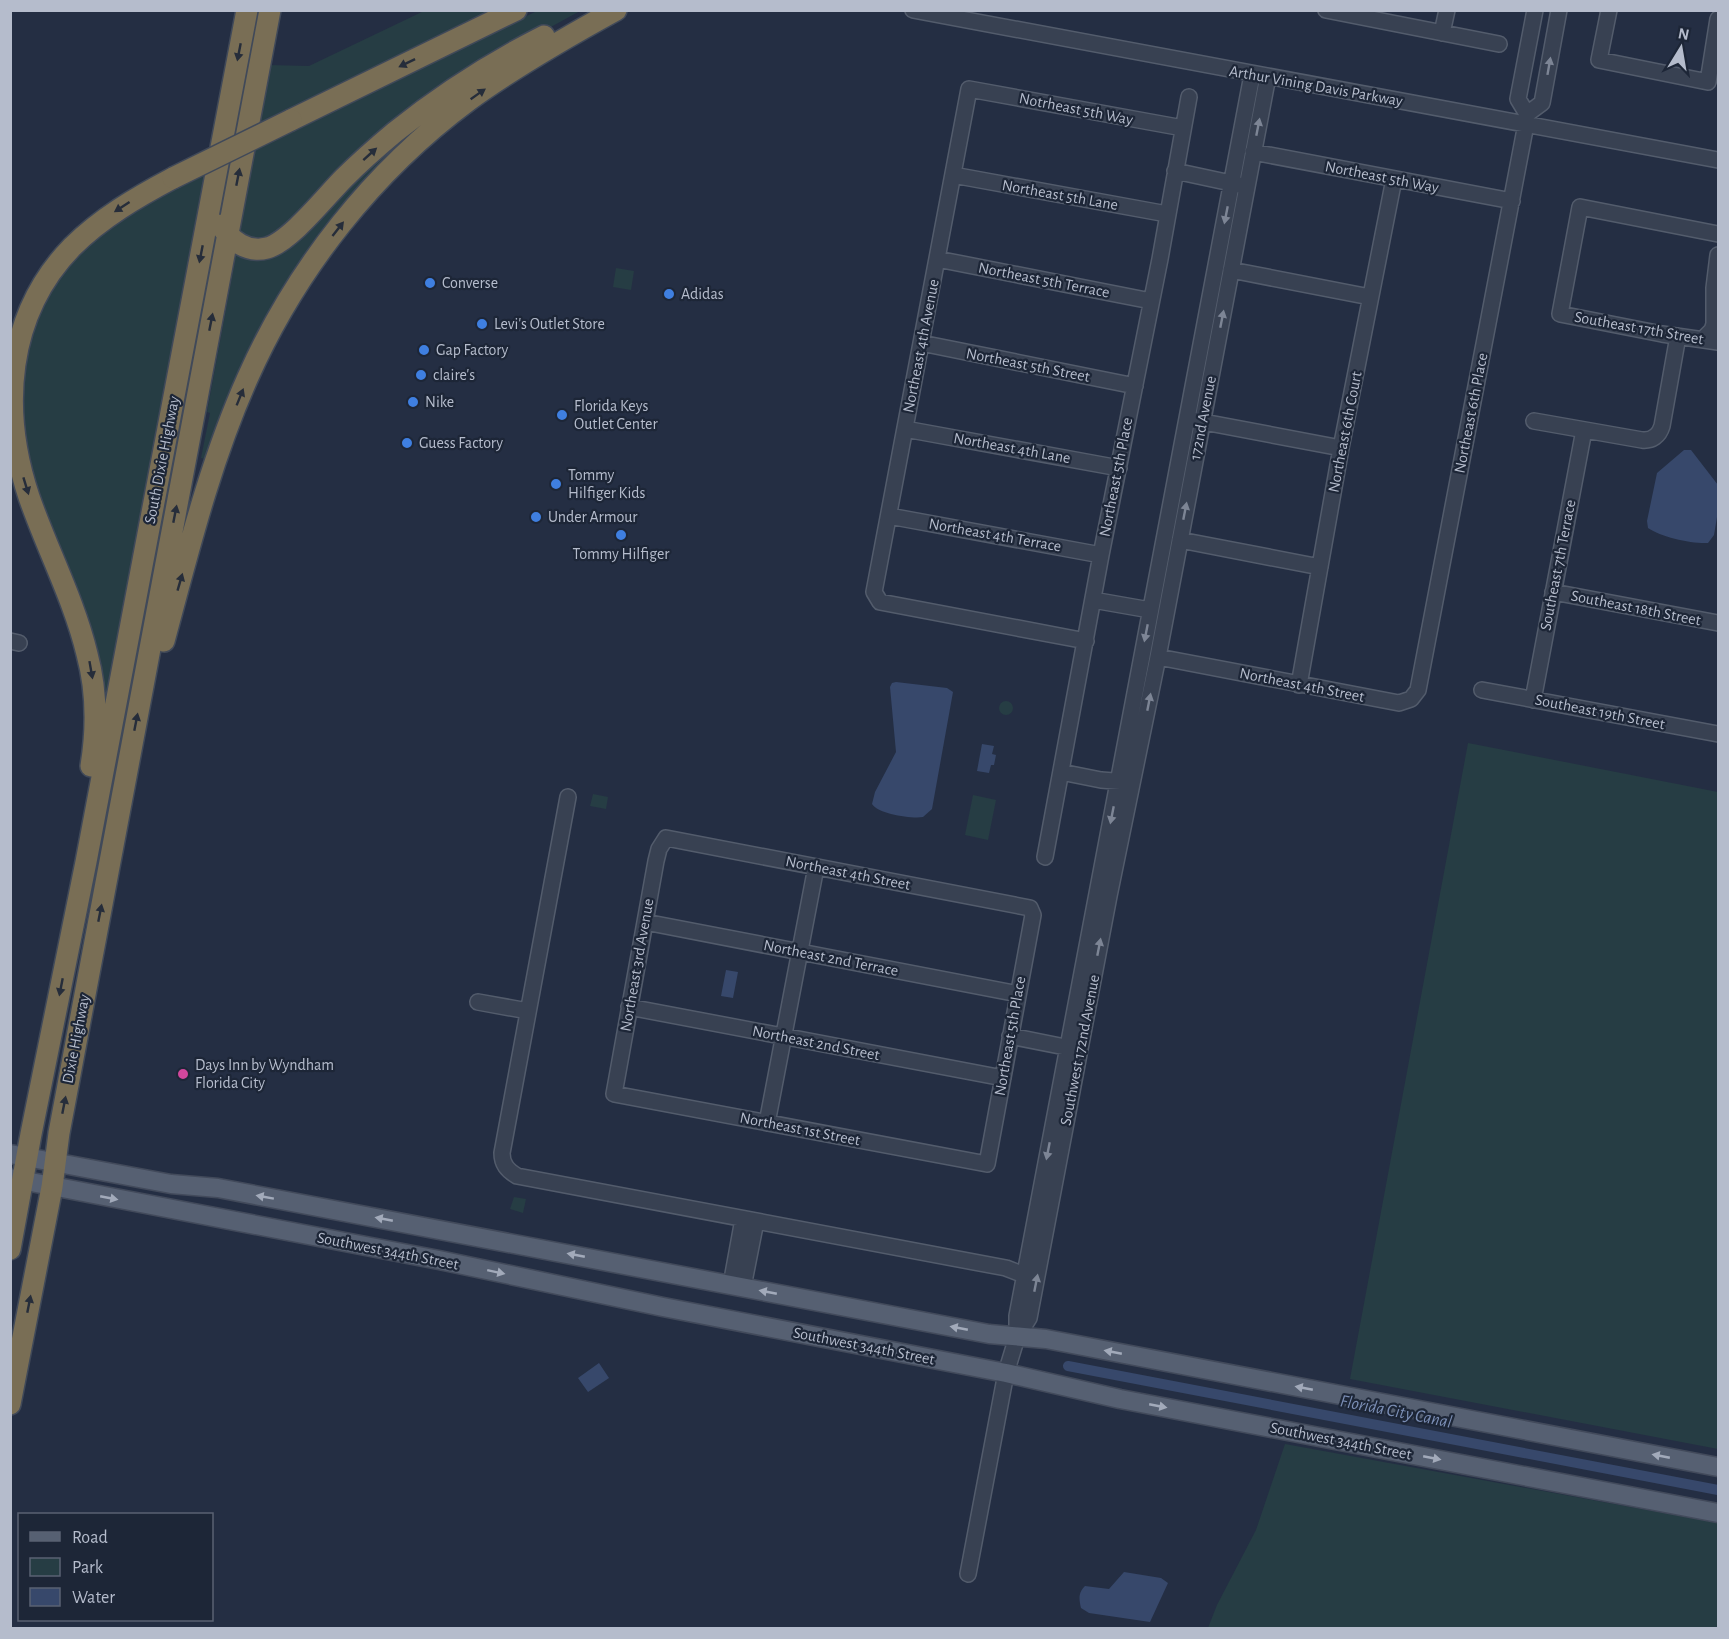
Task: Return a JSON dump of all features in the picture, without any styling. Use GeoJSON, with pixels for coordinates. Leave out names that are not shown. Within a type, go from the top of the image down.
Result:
{"type":"FeatureCollection","features":[{"type":"Feature","properties":{"kind":"highway","name":"South Dixie Highway"},"geometry":{"type":"LineString","coordinates":[[77,909],[247,10]]}},
{"type":"Feature","properties":{"kind":"highway","name":"South Dixie Highway"},"geometry":{"type":"LineString","coordinates":[[145,675],[270,10]]}},
{"type":"Feature","properties":{"kind":"highway"},"geometry":{"type":"LineString","coordinates":[[77,909],[74,878],[94,747],[94,693],[83,640],[39,524],[19,461],[12,422],[12,374],[18,343],[27,316],[46,280],[62,258],[109,216],[139,197],[173,178],[516,10]]}},
{"type":"Feature","properties":{"kind":"highway"},"geometry":{"type":"LineString","coordinates":[[216,176],[219,221],[227,235],[239,244],[253,249],[267,248],[280,243],[346,176],[417,114],[490,65],[596,10]]}},
{"type":"Feature","properties":{"kind":"highway"},"geometry":{"type":"LineString","coordinates":[[145,675],[160,655],[207,487],[241,394],[275,323],[317,257],[353,209],[379,180],[437,126],[500,78],[616,10]]}},
{"type":"Feature","properties":{"kind":"highway","name":"Dixie Highway"},"geometry":{"type":"LineString","coordinates":[[10,1404],[145,675]]}},
{"type":"Feature","properties":{"kind":"highway","name":"Dixie Highway"},"geometry":{"type":"LineString","coordinates":[[10,1249],[19,1156],[77,909]]}},
{"type":"Feature","properties":{"kind":"main road","name":"Southwest 344th Street"},"geometry":{"type":"LineString","coordinates":[[19,1156],[171,1184],[218,1188],[977,1331],[1046,1339],[1719,1467]]}},
{"type":"Feature","properties":{"kind":"main road","name":"Southwest 344th Street"},"geometry":{"type":"LineString","coordinates":[[17,1180],[439,1260],[663,1307],[1006,1373],[1120,1399],[1719,1513]]}},
{"type":"Feature","properties":{"kind":"main road"},"geometry":{"type":"LineString","coordinates":[[439,1260],[443,1230]]}},
{"type":"Feature","properties":{"kind":"street","name":"Arthur Vining Davis Parkway"},"geometry":{"type":"LineString","coordinates":[[913,10],[1260,75],[1527,119],[1719,160]]}},
{"type":"Feature","properties":{"kind":"street"},"geometry":{"type":"LineString","coordinates":[[1326,10],[1499,44]]}},
{"type":"Feature","properties":{"kind":"street"},"geometry":{"type":"LineString","coordinates":[[1442,33],[1447,10]]}},
{"type":"Feature","properties":{"kind":"street"},"geometry":{"type":"LineString","coordinates":[[1535,10],[1518,99],[1527,119],[1542,103],[1559,10]]}},
{"type":"Feature","properties":{"kind":"street"},"geometry":{"type":"LineString","coordinates":[[1609,10],[1599,60],[1713,83],[1719,19]]}},
{"type":"Feature","properties":{"kind":"street","name":"172nd Avenue"},"geometry":{"type":"LineString","coordinates":[[1130,759],[1150,610],[1231,270],[1239,185],[1253,152],[1260,75]]}},
{"type":"Feature","properties":{"kind":"street","name":"172nd Avenue"},"geometry":{"type":"LineString","coordinates":[[1130,759],[1158,657],[1180,540],[1194,420],[1260,75]]}},
{"type":"Feature","properties":{"kind":"street","name":"Notrheast 5th Way"},"geometry":{"type":"LineString","coordinates":[[969,89],[1183,129]]}},
{"type":"Feature","properties":{"kind":"street","name":"Northeast 4th Avenue"},"geometry":{"type":"LineString","coordinates":[[969,89],[874,592],[880,602],[1086,641]]}},
{"type":"Feature","properties":{"kind":"street","name":"Northeast 5th Place"},"geometry":{"type":"LineString","coordinates":[[1045,857],[1189,97]]}},
{"type":"Feature","properties":{"kind":"street","name":"Northeast 6th Place"},"geometry":{"type":"LineString","coordinates":[[1411,699],[1418,690],[1527,119]]}},
{"type":"Feature","properties":{"kind":"street","name":"Northeast 5th Way"},"geometry":{"type":"LineString","coordinates":[[1253,152],[1512,201]]}},
{"type":"Feature","properties":{"kind":"street"},"geometry":{"type":"LineString","coordinates":[[1175,171],[1239,185]]}},
{"type":"Feature","properties":{"kind":"street","name":"Northeast 5th Lane"},"geometry":{"type":"LineString","coordinates":[[953,175],[1167,214]]}},
{"type":"Feature","properties":{"kind":"street","name":"Northeast 6th Court"},"geometry":{"type":"LineString","coordinates":[[1299,685],[1341,448],[1394,179]]}},
{"type":"Feature","properties":{"kind":"street","name":"Southeast 17th Street"},"geometry":{"type":"LineString","coordinates":[[1719,234],[1580,207],[1560,314],[1719,342]]}},
{"type":"Feature","properties":{"kind":"street"},"geometry":{"type":"LineString","coordinates":[[1703,339],[1713,327],[1719,255]]}},
{"type":"Feature","properties":{"kind":"street","name":"Northeast 5th Terrace"},"geometry":{"type":"LineString","coordinates":[[937,260],[1151,301]]}},
{"type":"Feature","properties":{"kind":"street"},"geometry":{"type":"LineString","coordinates":[[1231,270],[1371,297]]}},
{"type":"Feature","properties":{"kind":"street"},"geometry":{"type":"LineString","coordinates":[[1534,421],[1642,441],[1653,439],[1659,434],[1662,426],[1678,336]]}},
{"type":"Feature","properties":{"kind":"street","name":"Northeast 5th Street"},"geometry":{"type":"LineString","coordinates":[[921,343],[1135,386]]}},
{"type":"Feature","properties":{"kind":"street"},"geometry":{"type":"LineString","coordinates":[[1194,420],[1341,448]]}},
{"type":"Feature","properties":{"kind":"street","name":"Northeast 4th Lane"},"geometry":{"type":"LineString","coordinates":[[905,429],[1119,468]]}},
{"type":"Feature","properties":{"kind":"street","name":"Southeast 7th Terrace"},"geometry":{"type":"LineString","coordinates":[[1533,699],[1584,430]]}},
{"type":"Feature","properties":{"kind":"street","name":"Northeast 4th Terrace"},"geometry":{"type":"LineString","coordinates":[[889,516],[1101,555]]}},
{"type":"Feature","properties":{"kind":"street"},"geometry":{"type":"LineString","coordinates":[[1180,540],[1320,567]]}},
{"type":"Feature","properties":{"kind":"street","name":"Southeast 18th Street"},"geometry":{"type":"LineString","coordinates":[[1553,592],[1719,623]]}},
{"type":"Feature","properties":{"kind":"street"},"geometry":{"type":"LineString","coordinates":[[1094,600],[1150,610]]}},
{"type":"Feature","properties":{"kind":"street","name":"Northeast 4th Street"},"geometry":{"type":"LineString","coordinates":[[1158,657],[1399,703],[1411,699]]}},
{"type":"Feature","properties":{"kind":"street","name":"Southeast 19th Street"},"geometry":{"type":"LineString","coordinates":[[1482,690],[1719,734]]}},
{"type":"Feature","properties":{"kind":"street","name":"Southwest 172nd Avenue"},"geometry":{"type":"LineString","coordinates":[[1017,1337],[1017,1316],[1024,1275],[1074,1049],[1130,759]]}},
{"type":"Feature","properties":{"kind":"street"},"geometry":{"type":"LineString","coordinates":[[1061,772],[1126,782]]}},
{"type":"Feature","properties":{"kind":"street"},"geometry":{"type":"LineString","coordinates":[[568,797],[502,1153],[502,1160],[510,1172],[517,1176],[1005,1268],[1024,1275]]}},
{"type":"Feature","properties":{"kind":"street","name":"Northeast 4th Street"},"geometry":{"type":"LineString","coordinates":[[666,838],[1030,908]]}},
{"type":"Feature","properties":{"kind":"street","name":"Northeast 3rd Avenue"},"geometry":{"type":"LineString","coordinates":[[614,1094],[659,849],[666,838]]}},
{"type":"Feature","properties":{"kind":"street"},"geometry":{"type":"LineString","coordinates":[[767,1123],[816,867]]}},
{"type":"Feature","properties":{"kind":"street","name":"Northeast 5th Place"},"geometry":{"type":"LineString","coordinates":[[987,1164],[1033,915],[1030,908]]}},
{"type":"Feature","properties":{"kind":"street","name":"Northeast 2nd Terrace"},"geometry":{"type":"LineString","coordinates":[[645,922],[1018,994]]}},
{"type":"Feature","properties":{"kind":"street"},"geometry":{"type":"LineString","coordinates":[[478,1002],[528,1011]]}},
{"type":"Feature","properties":{"kind":"street","name":"Northeast 2nd Street"},"geometry":{"type":"LineString","coordinates":[[629,1007],[1002,1078]]}},
{"type":"Feature","properties":{"kind":"street"},"geometry":{"type":"LineString","coordinates":[[1010,1036],[1074,1049]]}},
{"type":"Feature","properties":{"kind":"street","name":"Southwest 172nd Avenue"},"geometry":{"type":"LineString","coordinates":[[968,1574],[1006,1373],[1017,1337],[1029,1318],[1074,1049]]}},
{"type":"Feature","properties":{"kind":"street","name":"Northeast 1st Street"},"geometry":{"type":"LineString","coordinates":[[614,1094],[987,1164]]}},
{"type":"Feature","properties":{"kind":"street"},"geometry":{"type":"LineString","coordinates":[[737,1286],[750,1220]]}},
{"type":"Feature","properties":{"kind":"green space"},"geometry":{"type":"Polygon","coordinates":[[[424,11],[490,11],[258,125],[268,65],[309,66],[424,11]]]}},
{"type":"Feature","properties":{"kind":"green space"},"geometry":{"type":"Polygon","coordinates":[[[537,11],[580,11],[507,51],[277,239],[238,238],[255,147],[537,11]]]}},
{"type":"Feature","properties":{"kind":"green space"},"geometry":{"type":"Polygon","coordinates":[[[472,82],[387,158],[217,428],[205,459],[201,458],[210,413],[207,412],[237,249],[250,255],[351,180],[472,82]]]}},
{"type":"Feature","properties":{"kind":"green space"},"geometry":{"type":"Polygon","coordinates":[[[206,171],[107,711],[100,710],[21,445],[24,343],[63,267],[117,220],[206,171]]]}},
{"type":"Feature","properties":{"kind":"green space"},"geometry":{"type":"Polygon","coordinates":[[[616,268],[634,271],[631,290],[613,287],[616,268]]]}},
{"type":"Feature","properties":{"kind":"green space"},"geometry":{"type":"Polygon","coordinates":[[[1003,701],[1009,701],[1013,708],[1009,715],[1003,715],[999,711],[999,705],[1003,701]]]}},
{"type":"Feature","properties":{"kind":"green space"},"geometry":{"type":"Polygon","coordinates":[[[1468,743],[1718,792],[1718,1449],[1350,1379],[1468,743]]]}},
{"type":"Feature","properties":{"kind":"green space"},"geometry":{"type":"Polygon","coordinates":[[[593,794],[608,797],[606,809],[590,806],[593,794]]]}},
{"type":"Feature","properties":{"kind":"green space"},"geometry":{"type":"Polygon","coordinates":[[[973,795],[996,800],[988,840],[965,835],[973,795]]]}},
{"type":"Feature","properties":{"kind":"green space"},"geometry":{"type":"Polygon","coordinates":[[[514,1197],[526,1199],[523,1213],[510,1209],[514,1197]]]}},
{"type":"Feature","properties":{"kind":"green space"},"geometry":{"type":"Polygon","coordinates":[[[1285,1444],[1718,1523],[1718,1628],[1208,1628],[1217,1605],[1256,1530],[1285,1444]]]}},
{"type":"Feature","properties":{"kind":"water"},"geometry":{"type":"Polygon","coordinates":[[[1684,450],[1691,450],[1718,485],[1718,511],[1714,535],[1708,543],[1677,539],[1648,528],[1647,521],[1657,473],[1684,450]]]}},
{"type":"Feature","properties":{"kind":"water"},"geometry":{"type":"Polygon","coordinates":[[[896,682],[947,688],[953,692],[932,809],[923,817],[888,813],[875,808],[872,804],[875,792],[896,752],[890,687],[896,682]]]}},
{"type":"Feature","properties":{"kind":"water"},"geometry":{"type":"Polygon","coordinates":[[[982,744],[994,746],[992,754],[996,755],[989,773],[977,771],[982,744]]]}},
{"type":"Feature","properties":{"kind":"water"},"geometry":{"type":"Polygon","coordinates":[[[726,970],[738,972],[733,998],[721,996],[726,970]]]}},
{"type":"Feature","properties":{"kind":"water"},"geometry":{"type":"Polygon","coordinates":[[[599,1363],[609,1378],[588,1392],[578,1378],[599,1363]]]}},
{"type":"Feature","properties":{"kind":"water"},"geometry":{"type":"Polygon","coordinates":[[[1124,1572],[1161,1578],[1168,1583],[1150,1622],[1089,1613],[1081,1608],[1080,1596],[1085,1586],[1109,1589],[1124,1572]]]}},
{"type":"Feature","properties":{"kind":"waterway","name":"Florida City Canal"},"geometry":{"type":"LineString","coordinates":[[1068,1366],[1718,1490]]}},
{"type":"Feature","properties":{"kind":"place","name":"Converse"},"geometry":{"type":"Point","coordinates":[430,283]}},
{"type":"Feature","properties":{"kind":"place","name":"Adidas"},"geometry":{"type":"Point","coordinates":[669,294]}},
{"type":"Feature","properties":{"kind":"place","name":"Levi's Outlet Store"},"geometry":{"type":"Point","coordinates":[482,324]}},
{"type":"Feature","properties":{"kind":"place","name":"Gap Factory"},"geometry":{"type":"Point","coordinates":[424,350]}},
{"type":"Feature","properties":{"kind":"place","name":"claire's"},"geometry":{"type":"Point","coordinates":[421,375]}},
{"type":"Feature","properties":{"kind":"place","name":"Nike"},"geometry":{"type":"Point","coordinates":[413,402]}},
{"type":"Feature","properties":{"kind":"place","name":"Florida Keys Outlet Center"},"geometry":{"type":"Point","coordinates":[562,415]}},
{"type":"Feature","properties":{"kind":"place","name":"Guess Factory"},"geometry":{"type":"Point","coordinates":[407,443]}},
{"type":"Feature","properties":{"kind":"place","name":"Tommy Hilfiger Kids"},"geometry":{"type":"Point","coordinates":[556,484]}},
{"type":"Feature","properties":{"kind":"place","name":"Under Armour"},"geometry":{"type":"Point","coordinates":[536,517]}},
{"type":"Feature","properties":{"kind":"place","name":"Tommy Hilfiger"},"geometry":{"type":"Point","coordinates":[621,535]}},
{"type":"Feature","properties":{"kind":"place","name":"Days Inn by Wyndham Florida City"},"geometry":{"type":"Point","coordinates":[183,1074]}}]}
